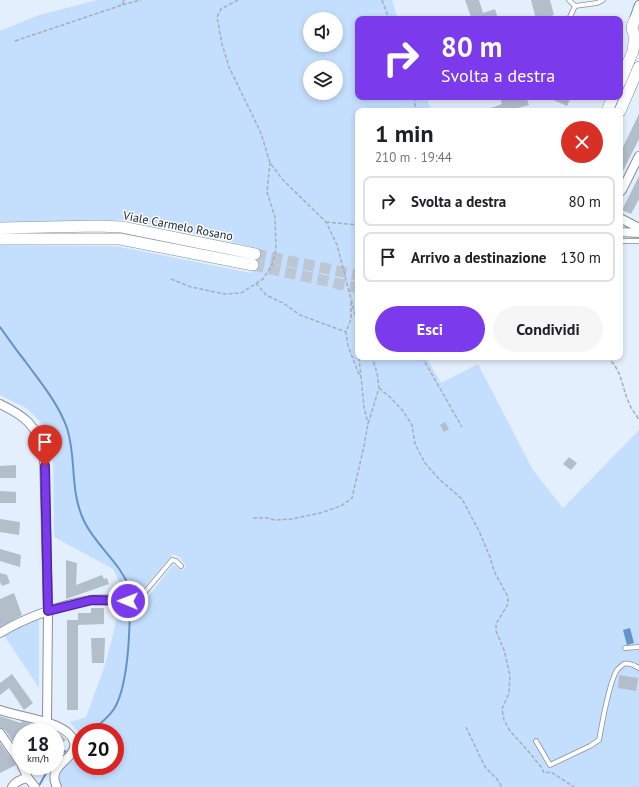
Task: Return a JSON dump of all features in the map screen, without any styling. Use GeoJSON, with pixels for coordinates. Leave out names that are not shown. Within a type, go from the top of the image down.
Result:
{"type":"FeatureCollection","features":[{"type":"Feature","properties":{"kind":"main road"},"geometry":{"type":"LineString","coordinates":[[623,75],[637,37],[632,28],[636,18]]}},
{"type":"Feature","properties":{"kind":"main road"},"geometry":{"type":"LineString","coordinates":[[621,108],[639,67]]}},
{"type":"Feature","properties":{"kind":"main road","name":"Viale Carmelo Rosano"},"geometry":{"type":"LineString","coordinates":[[0,228],[97,226],[122,228],[255,254]]}},
{"type":"Feature","properties":{"kind":"main road","name":"Viale Carmelo Rosano"},"geometry":{"type":"LineString","coordinates":[[0,239],[120,240],[252,265]]}},
{"type":"Feature","properties":{"kind":"street"},"geometry":{"type":"LineString","coordinates":[[636,18],[639,5],[638,0]]}},
{"type":"Feature","properties":{"kind":"street"},"geometry":{"type":"LineString","coordinates":[[623,186],[639,156]]}},
{"type":"Feature","properties":{"kind":"street"},"geometry":{"type":"LineString","coordinates":[[623,220],[639,228]]}},
{"type":"Feature","properties":{"kind":"street"},"geometry":{"type":"LineString","coordinates":[[623,232],[639,233]]}},
{"type":"Feature","properties":{"kind":"street"},"geometry":{"type":"LineString","coordinates":[[0,404],[21,415],[28,421],[40,439],[44,452],[48,611],[47,722]]}},
{"type":"Feature","properties":{"kind":"street"},"geometry":{"type":"LineString","coordinates":[[0,632],[26,618],[92,600],[125,601]]}},
{"type":"Feature","properties":{"kind":"street"},"geometry":{"type":"LineString","coordinates":[[0,710],[14,715],[47,722],[69,734],[74,742],[74,750],[56,771],[54,779],[58,787]]}},
{"type":"Feature","properties":{"kind":"street"},"geometry":{"type":"LineString","coordinates":[[0,733],[12,750]]}},
{"type":"Feature","properties":{"kind":"street"},"geometry":{"type":"LineString","coordinates":[[27,775],[35,787]]}},
{"type":"Feature","properties":{"kind":"street"},"geometry":{"type":"LineString","coordinates":[[12,787],[21,779],[28,778]]}},
{"type":"Feature","properties":{"kind":"lane"},"geometry":{"type":"LineString","coordinates":[[569,0],[575,6]]}},
{"type":"Feature","properties":{"kind":"lane"},"geometry":{"type":"LineString","coordinates":[[575,6],[597,3],[603,0]]}},
{"type":"Feature","properties":{"kind":"lane"},"geometry":{"type":"LineString","coordinates":[[570,16],[575,6]]}},
{"type":"Feature","properties":{"kind":"lane"},"geometry":{"type":"LineString","coordinates":[[623,241],[639,241]]}},
{"type":"Feature","properties":{"kind":"lane"},"geometry":{"type":"LineString","coordinates":[[125,601],[133,601],[144,596],[172,560],[181,566]]}},
{"type":"Feature","properties":{"kind":"lane"},"geometry":{"type":"LineString","coordinates":[[625,648],[639,647]]}},
{"type":"Feature","properties":{"kind":"lane"},"geometry":{"type":"LineString","coordinates":[[536,741],[550,765],[599,740],[614,676],[618,669],[626,664],[631,664],[639,668]]}},
{"type":"Feature","properties":{"kind":"path"},"geometry":{"type":"LineString","coordinates":[[122,5],[124,0]]}},
{"type":"Feature","properties":{"kind":"path"},"geometry":{"type":"LineString","coordinates":[[14,41],[141,0]]}},
{"type":"Feature","properties":{"kind":"path"},"geometry":{"type":"LineString","coordinates":[[238,0],[221,9],[217,17],[222,44],[229,67],[261,133],[270,163],[283,180],[326,222],[337,245],[355,314]]}},
{"type":"Feature","properties":{"kind":"path"},"geometry":{"type":"LineString","coordinates":[[382,0],[388,16]]}},
{"type":"Feature","properties":{"kind":"path"},"geometry":{"type":"LineString","coordinates":[[326,222],[355,225]]}},
{"type":"Feature","properties":{"kind":"path"},"geometry":{"type":"LineString","coordinates":[[256,283],[266,295],[300,314],[346,332]]}},
{"type":"Feature","properties":{"kind":"path"},"geometry":{"type":"LineString","coordinates":[[351,300],[350,319],[346,332],[348,346],[360,377]]}},
{"type":"Feature","properties":{"kind":"path"},"geometry":{"type":"LineString","coordinates":[[359,360],[364,407],[368,424]]}},
{"type":"Feature","properties":{"kind":"path"},"geometry":{"type":"LineString","coordinates":[[253,518],[267,518],[275,520],[292,519],[313,515],[341,506],[352,498],[368,424],[379,388],[377,373],[373,360]]}},
{"type":"Feature","properties":{"kind":"path"},"geometry":{"type":"LineString","coordinates":[[424,360],[462,427]]}},
{"type":"Feature","properties":{"kind":"path"},"geometry":{"type":"LineString","coordinates":[[610,360],[614,363],[622,378],[629,403],[639,420]]}},
{"type":"Feature","properties":{"kind":"path"},"geometry":{"type":"LineString","coordinates":[[379,388],[403,411],[412,426],[415,444],[425,463],[462,499],[479,530],[494,572],[508,597],[508,604],[496,624],[496,631],[504,650],[510,676],[508,693],[502,709],[504,720],[510,731],[542,768],[544,773],[551,772],[574,787]]}},
{"type":"Feature","properties":{"kind":"path"},"geometry":{"type":"LineString","coordinates":[[466,727],[485,767],[497,779],[502,787]]}},
{"type":"Feature","properties":{"kind":"shaded area"},"geometry":{"type":"Polygon","coordinates":[[[97,0],[392,0],[397,16],[355,16],[355,100],[427,100],[431,108],[355,108],[355,360],[428,360],[441,383],[478,364],[533,470],[563,508],[639,430],[639,787],[62,787],[60,775],[64,775],[64,767],[72,760],[72,775],[124,775],[124,723],[72,723],[72,725],[70,722],[86,717],[105,665],[119,606],[138,605],[146,599],[173,565],[182,570],[186,567],[180,557],[173,554],[136,597],[119,596],[120,583],[113,569],[54,537],[53,455],[50,441],[41,423],[34,415],[26,408],[0,395],[0,245],[116,246],[251,273],[257,248],[132,220],[0,222],[0,31],[39,15],[97,0]]]}},
{"type":"Feature","properties":{"kind":"shaded area"},"geometry":{"type":"Polygon","coordinates":[[[38,617],[39,619],[39,688],[3,634],[38,617]]]}},
{"type":"Feature","properties":{"kind":"water"},"geometry":{"type":"Polygon","coordinates":[[[630,628],[634,643],[627,645],[623,630],[630,628]]]}},
{"type":"Feature","properties":{"kind":"building"},"geometry":{"type":"Polygon","coordinates":[[[465,0],[479,0],[483,13],[495,9],[497,16],[471,16],[465,0]]]}},
{"type":"Feature","properties":{"kind":"building"},"geometry":{"type":"Polygon","coordinates":[[[531,0],[550,0],[554,15],[535,16],[531,0]]]}},
{"type":"Feature","properties":{"kind":"building"},"geometry":{"type":"Polygon","coordinates":[[[501,100],[527,100],[529,105],[518,108],[491,108],[502,104],[501,100]]]}},
{"type":"Feature","properties":{"kind":"building"},"geometry":{"type":"Polygon","coordinates":[[[554,100],[570,100],[567,106],[554,100]]]}},
{"type":"Feature","properties":{"kind":"building"},"geometry":{"type":"Polygon","coordinates":[[[639,114],[639,139],[623,171],[623,147],[639,114]]]}},
{"type":"Feature","properties":{"kind":"building"},"geometry":{"type":"Polygon","coordinates":[[[639,176],[639,199],[631,214],[623,210],[639,176]]]}},
{"type":"Feature","properties":{"kind":"building"},"geometry":{"type":"Polygon","coordinates":[[[445,422],[449,429],[444,432],[440,425],[445,422]]]}},
{"type":"Feature","properties":{"kind":"building"},"geometry":{"type":"Polygon","coordinates":[[[569,457],[577,463],[571,470],[563,464],[569,457]]]}},
{"type":"Feature","properties":{"kind":"building"},"geometry":{"type":"Polygon","coordinates":[[[16,465],[16,478],[0,478],[0,466],[16,465]]]}},
{"type":"Feature","properties":{"kind":"building"},"geometry":{"type":"Polygon","coordinates":[[[0,491],[16,492],[16,503],[0,503],[0,491]]]}},
{"type":"Feature","properties":{"kind":"building"},"geometry":{"type":"Polygon","coordinates":[[[0,519],[20,522],[19,535],[0,532],[0,519]]]}},
{"type":"Feature","properties":{"kind":"building"},"geometry":{"type":"Polygon","coordinates":[[[0,549],[21,555],[20,567],[0,561],[0,549]]]}},
{"type":"Feature","properties":{"kind":"building"},"geometry":{"type":"Polygon","coordinates":[[[66,560],[77,563],[76,585],[102,575],[104,579],[107,578],[109,584],[66,599],[66,560]]]}},
{"type":"Feature","properties":{"kind":"building"},"geometry":{"type":"Polygon","coordinates":[[[0,573],[7,575],[10,583],[2,586],[0,582],[0,573]]]}},
{"type":"Feature","properties":{"kind":"building"},"geometry":{"type":"Polygon","coordinates":[[[14,593],[22,615],[0,627],[0,599],[14,593]]]}},
{"type":"Feature","properties":{"kind":"building"},"geometry":{"type":"Polygon","coordinates":[[[91,608],[104,608],[104,624],[78,625],[78,710],[67,710],[67,620],[78,620],[78,613],[91,613],[91,608]]]}},
{"type":"Feature","properties":{"kind":"building"},"geometry":{"type":"Polygon","coordinates":[[[91,638],[105,638],[104,663],[92,663],[91,638]]]}},
{"type":"Feature","properties":{"kind":"building"},"geometry":{"type":"Polygon","coordinates":[[[12,674],[33,703],[24,710],[9,688],[0,695],[0,683],[12,674]]]}},
{"type":"Feature","properties":{"kind":"building"},"geometry":{"type":"Polygon","coordinates":[[[619,675],[638,678],[636,691],[618,688],[619,675]]]}},
{"type":"Feature","properties":{"kind":"building"},"geometry":{"type":"Polygon","coordinates":[[[0,716],[21,723],[12,723],[12,740],[5,730],[0,728],[0,716]]]}},
{"type":"Feature","properties":{"kind":"building"},"geometry":{"type":"Polygon","coordinates":[[[0,743],[12,760],[12,767],[0,773],[0,743]]]}},
{"type":"Feature","properties":{"kind":"waterway"},"geometry":{"type":"LineString","coordinates":[[0,327],[49,393],[59,410],[67,428],[70,440],[76,497],[79,509],[89,530],[120,570],[130,589],[128,651],[123,684],[114,709],[101,723]]}},
{"type":"Feature","properties":{"kind":"waterway"},"geometry":{"type":"LineString","coordinates":[[40,784],[45,775]]}},
{"type":"Feature","properties":{"kind":"tunnel"},"geometry":{"type":"LineString","coordinates":[[255,254],[355,274]]}},
{"type":"Feature","properties":{"kind":"tunnel"},"geometry":{"type":"LineString","coordinates":[[253,265],[355,287]]}},
{"type":"Feature","properties":{"kind":"route"},"geometry":{"type":"LineString","coordinates":[[45,466],[48,611],[92,600],[128,601]]}}]}
